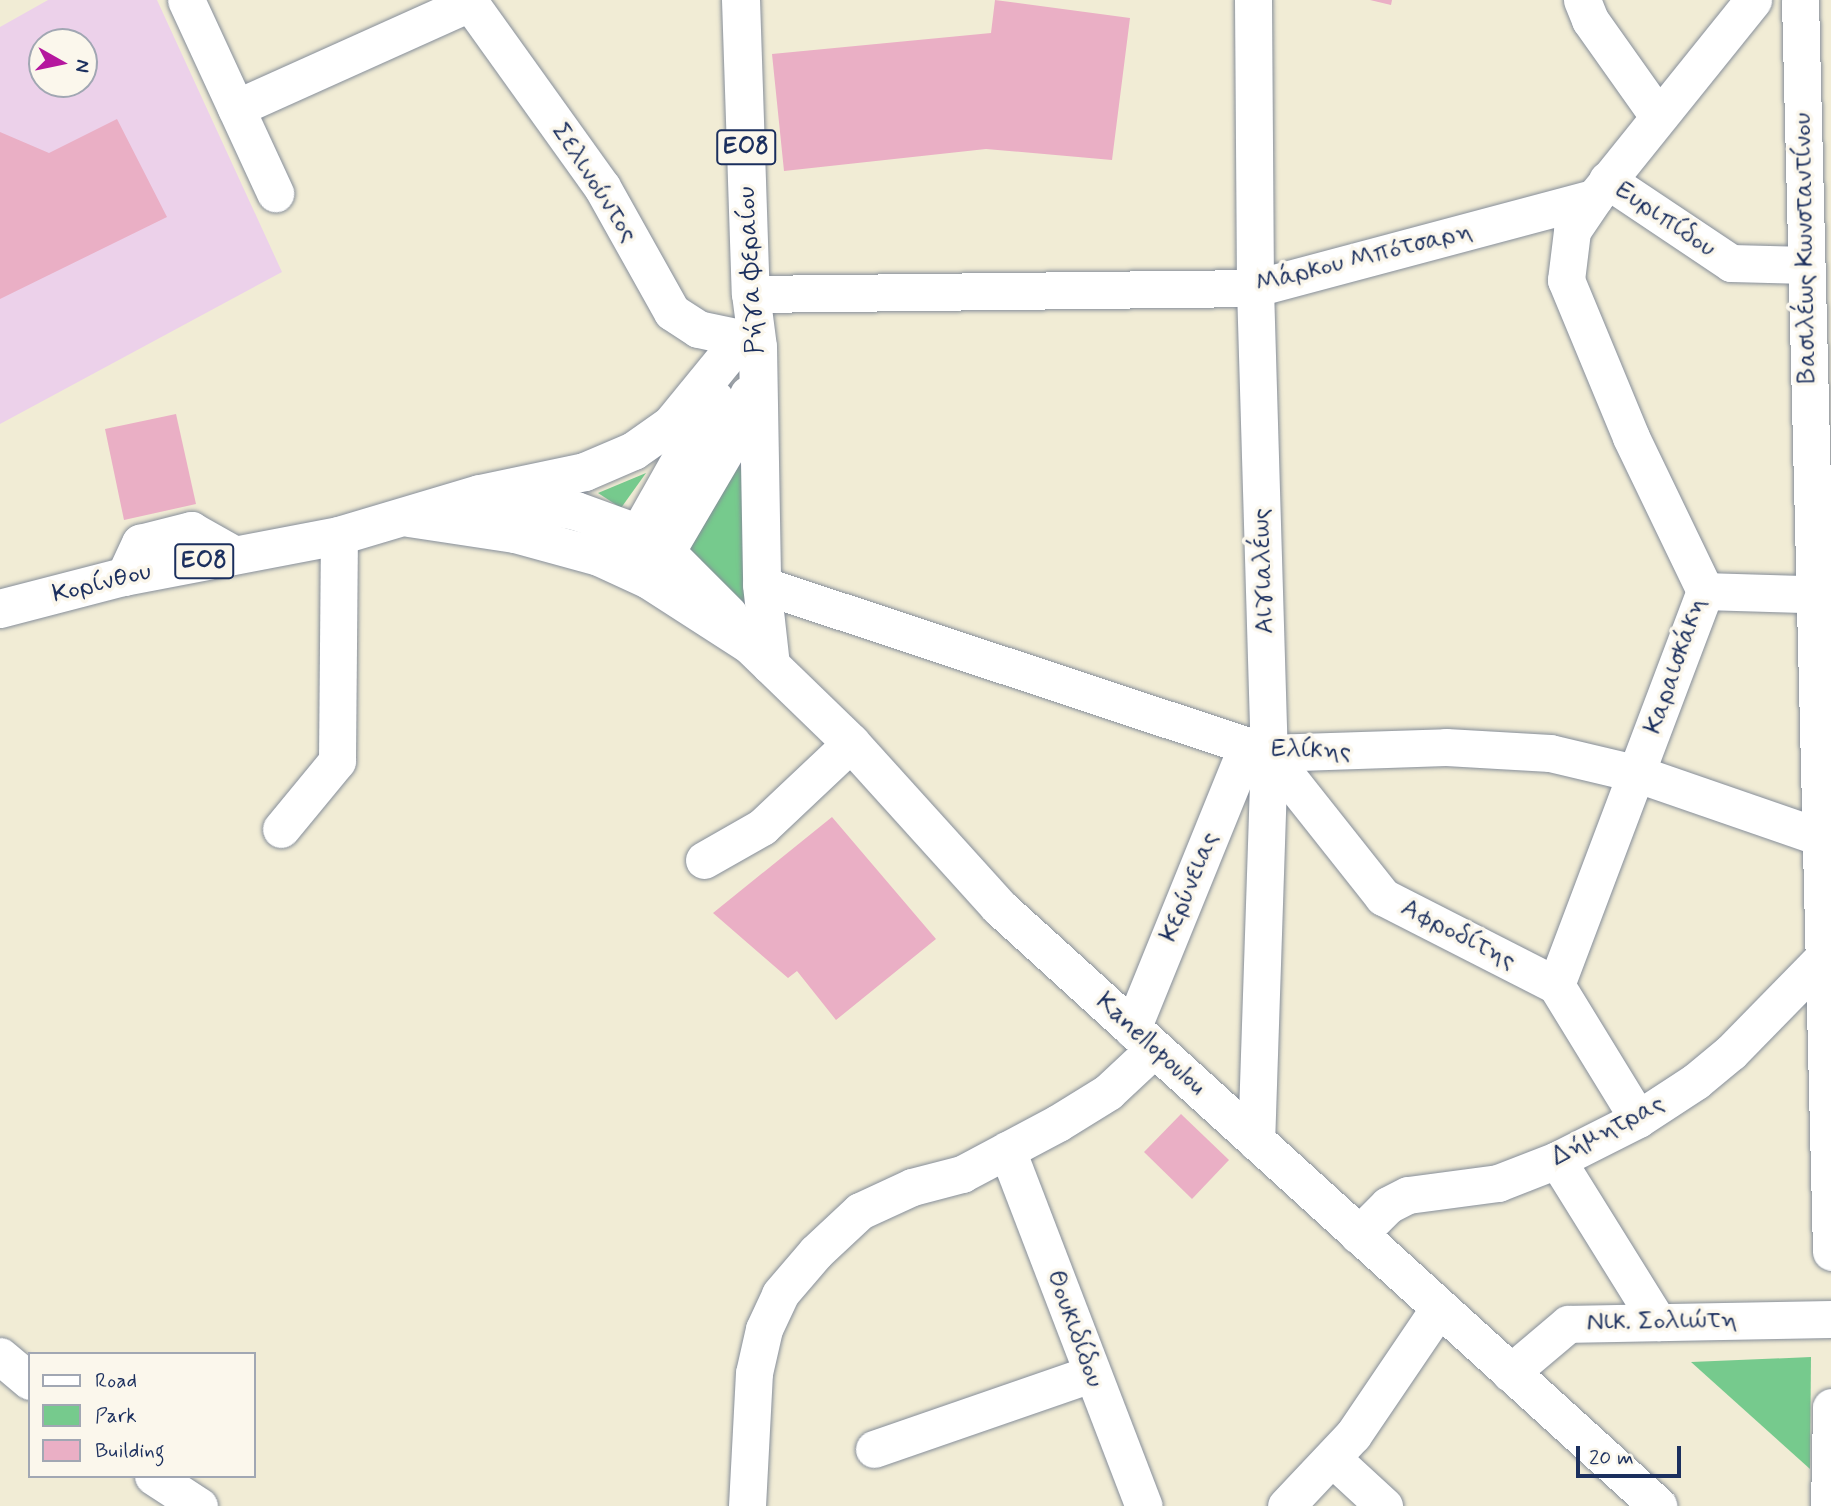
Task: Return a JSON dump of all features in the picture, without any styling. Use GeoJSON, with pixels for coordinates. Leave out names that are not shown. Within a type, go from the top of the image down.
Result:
{"type":"FeatureCollection","features":[{"type":"Feature","properties":{"kind":"main road","name":"Ρήγα Φεραίου"},"geometry":{"type":"LineString","coordinates":[[741,0],[751,294]]}},
{"type":"Feature","properties":{"kind":"main road","name":"ΕΟ8"},"geometry":{"type":"LineString","coordinates":[[480,494],[576,511],[644,558],[732,442],[741,354],[751,294]]}},
{"type":"Feature","properties":{"kind":"main road","name":"ΕΟ8"},"geometry":{"type":"LineString","coordinates":[[480,494],[586,471],[634,451],[677,419],[741,354]]}},
{"type":"Feature","properties":{"kind":"main road"},"geometry":{"type":"LineString","coordinates":[[741,354],[762,585],[761,655]]}},
{"type":"Feature","properties":{"kind":"main road","name":"Κορίνθου"},"geometry":{"type":"LineString","coordinates":[[0,610],[124,577],[339,536],[480,494]]}},
{"type":"Feature","properties":{"kind":"main road","name":"Κορίνθου"},"geometry":{"type":"LineString","coordinates":[[409,517],[644,558]]}},
{"type":"Feature","properties":{"kind":"main road","name":"Kanellopoulou"},"geometry":{"type":"LineString","coordinates":[[644,558],[761,655],[850,743],[999,907],[1658,1506]]}},
{"type":"Feature","properties":{"kind":"street"},"geometry":{"type":"LineString","coordinates":[[186,0],[275,193]]}},
{"type":"Feature","properties":{"kind":"street","name":"Αιγιαλέως"},"geometry":{"type":"LineString","coordinates":[[1253,0],[1258,749],[1256,1142]]}},
{"type":"Feature","properties":{"kind":"street"},"geometry":{"type":"LineString","coordinates":[[1582,0],[1590,20],[1658,116]]}},
{"type":"Feature","properties":{"kind":"street"},"geometry":{"type":"LineString","coordinates":[[1600,189],[1753,0]]}},
{"type":"Feature","properties":{"kind":"street","name":"Βασιλέως Κωνσταντίνου"},"geometry":{"type":"LineString","coordinates":[[1800,0],[1820,356],[1826,839],[1823,958],[1831,1252]]}},
{"type":"Feature","properties":{"kind":"street"},"geometry":{"type":"LineString","coordinates":[[236,108],[469,2]]}},
{"type":"Feature","properties":{"kind":"street","name":"Σελινούντος"},"geometry":{"type":"LineString","coordinates":[[469,2],[601,187],[672,312],[741,354]]}},
{"type":"Feature","properties":{"kind":"street","name":"Μάρκου Μπότσαρη"},"geometry":{"type":"LineString","coordinates":[[751,294],[1255,288],[1600,189]]}},
{"type":"Feature","properties":{"kind":"street","name":"Ευριπίδου"},"geometry":{"type":"LineString","coordinates":[[1600,189],[1731,263],[1814,261]]}},
{"type":"Feature","properties":{"kind":"street","name":"Καραισκάκη"},"geometry":{"type":"LineString","coordinates":[[1556,985],[1705,591],[1631,437],[1566,280],[1572,231],[1600,189]]}},
{"type":"Feature","properties":{"kind":"street"},"geometry":{"type":"LineString","coordinates":[[281,829],[337,761],[339,536]]}},
{"type":"Feature","properties":{"kind":"street","name":"Ελίκης"},"geometry":{"type":"LineString","coordinates":[[762,585],[1258,749],[1504,748],[1550,752],[1638,774],[1826,839]]}},
{"type":"Feature","properties":{"kind":"street"},"geometry":{"type":"LineString","coordinates":[[1705,591],[1823,596]]}},
{"type":"Feature","properties":{"kind":"street"},"geometry":{"type":"LineString","coordinates":[[705,860],[762,827],[850,743]]}},
{"type":"Feature","properties":{"kind":"street","name":"Αφροδίτης"},"geometry":{"type":"LineString","coordinates":[[1258,749],[1383,897],[1556,985]]}},
{"type":"Feature","properties":{"kind":"street","name":"Κερύνειας"},"geometry":{"type":"LineString","coordinates":[[1143,1039],[1258,749]]}},
{"type":"Feature","properties":{"kind":"street","name":"Δήμητρας"},"geometry":{"type":"LineString","coordinates":[[1358,1235],[1388,1205],[1408,1195],[1498,1184],[1557,1160],[1638,1119],[1696,1082],[1731,1052],[1823,958]]}},
{"type":"Feature","properties":{"kind":"street"},"geometry":{"type":"LineString","coordinates":[[1556,985],[1638,1119]]}},
{"type":"Feature","properties":{"kind":"street"},"geometry":{"type":"LineString","coordinates":[[747,1506],[754,1373],[764,1329],[780,1294],[835,1231],[860,1211],[912,1187],[962,1174],[1108,1092],[1143,1039]]}},
{"type":"Feature","properties":{"kind":"street","name":"Θουκιδίδου"},"geometry":{"type":"LineString","coordinates":[[1007,1150],[1090,1374],[1144,1506]]}},
{"type":"Feature","properties":{"kind":"street"},"geometry":{"type":"LineString","coordinates":[[1557,1160],[1658,1322]]}},
{"type":"Feature","properties":{"kind":"street"},"geometry":{"type":"LineString","coordinates":[[1286,1506],[1353,1435],[1439,1308]]}},
{"type":"Feature","properties":{"kind":"street","name":"Νικ. Σολιώτη"},"geometry":{"type":"LineString","coordinates":[[1510,1373],[1568,1324],[1831,1319]]}},
{"type":"Feature","properties":{"kind":"street"},"geometry":{"type":"LineString","coordinates":[[0,1356],[28,1379]]}},
{"type":"Feature","properties":{"kind":"street"},"geometry":{"type":"LineString","coordinates":[[874,1449],[1090,1374]]}},
{"type":"Feature","properties":{"kind":"street"},"geometry":{"type":"LineString","coordinates":[[1830,1488],[1831,1406]]}},
{"type":"Feature","properties":{"kind":"street"},"geometry":{"type":"LineString","coordinates":[[1332,1458],[1384,1506]]}},
{"type":"Feature","properties":{"kind":"street"},"geometry":{"type":"LineString","coordinates":[[156,1478],[199,1506]]}},
{"type":"Feature","properties":{"kind":"shaded area"},"geometry":{"type":"Polygon","coordinates":[[[48,0],[157,0],[282,272],[0,424],[0,27],[48,0]]]}},
{"type":"Feature","properties":{"kind":"green space"},"geometry":{"type":"Polygon","coordinates":[[[742,459],[745,605],[688,552],[742,459]]]}},
{"type":"Feature","properties":{"kind":"green space"},"geometry":{"type":"Polygon","coordinates":[[[646,473],[621,508],[598,493],[646,473]]]}},
{"type":"Feature","properties":{"kind":"green space"},"geometry":{"type":"Polygon","coordinates":[[[1811,1357],[1810,1469],[1691,1362],[1811,1357]]]}},
{"type":"Feature","properties":{"kind":"building"},"geometry":{"type":"Polygon","coordinates":[[[995,0],[1130,18],[1112,160],[986,149],[784,171],[772,54],[991,33],[995,0]]]}},
{"type":"Feature","properties":{"kind":"building"},"geometry":{"type":"Polygon","coordinates":[[[1370,0],[1392,0],[1391,5],[1370,0]]]}},
{"type":"Feature","properties":{"kind":"building"},"geometry":{"type":"Polygon","coordinates":[[[117,119],[167,217],[0,299],[0,132],[49,153],[117,119]]]}},
{"type":"Feature","properties":{"kind":"building"},"geometry":{"type":"Polygon","coordinates":[[[176,414],[196,504],[124,520],[105,429],[176,414]]]}},
{"type":"Feature","properties":{"kind":"building"},"geometry":{"type":"Polygon","coordinates":[[[832,817],[936,939],[836,1020],[797,971],[788,978],[713,913],[832,817]]]}},
{"type":"Feature","properties":{"kind":"building"},"geometry":{"type":"Polygon","coordinates":[[[1181,1114],[1229,1160],[1192,1199],[1144,1152],[1181,1114]]]}}]}
